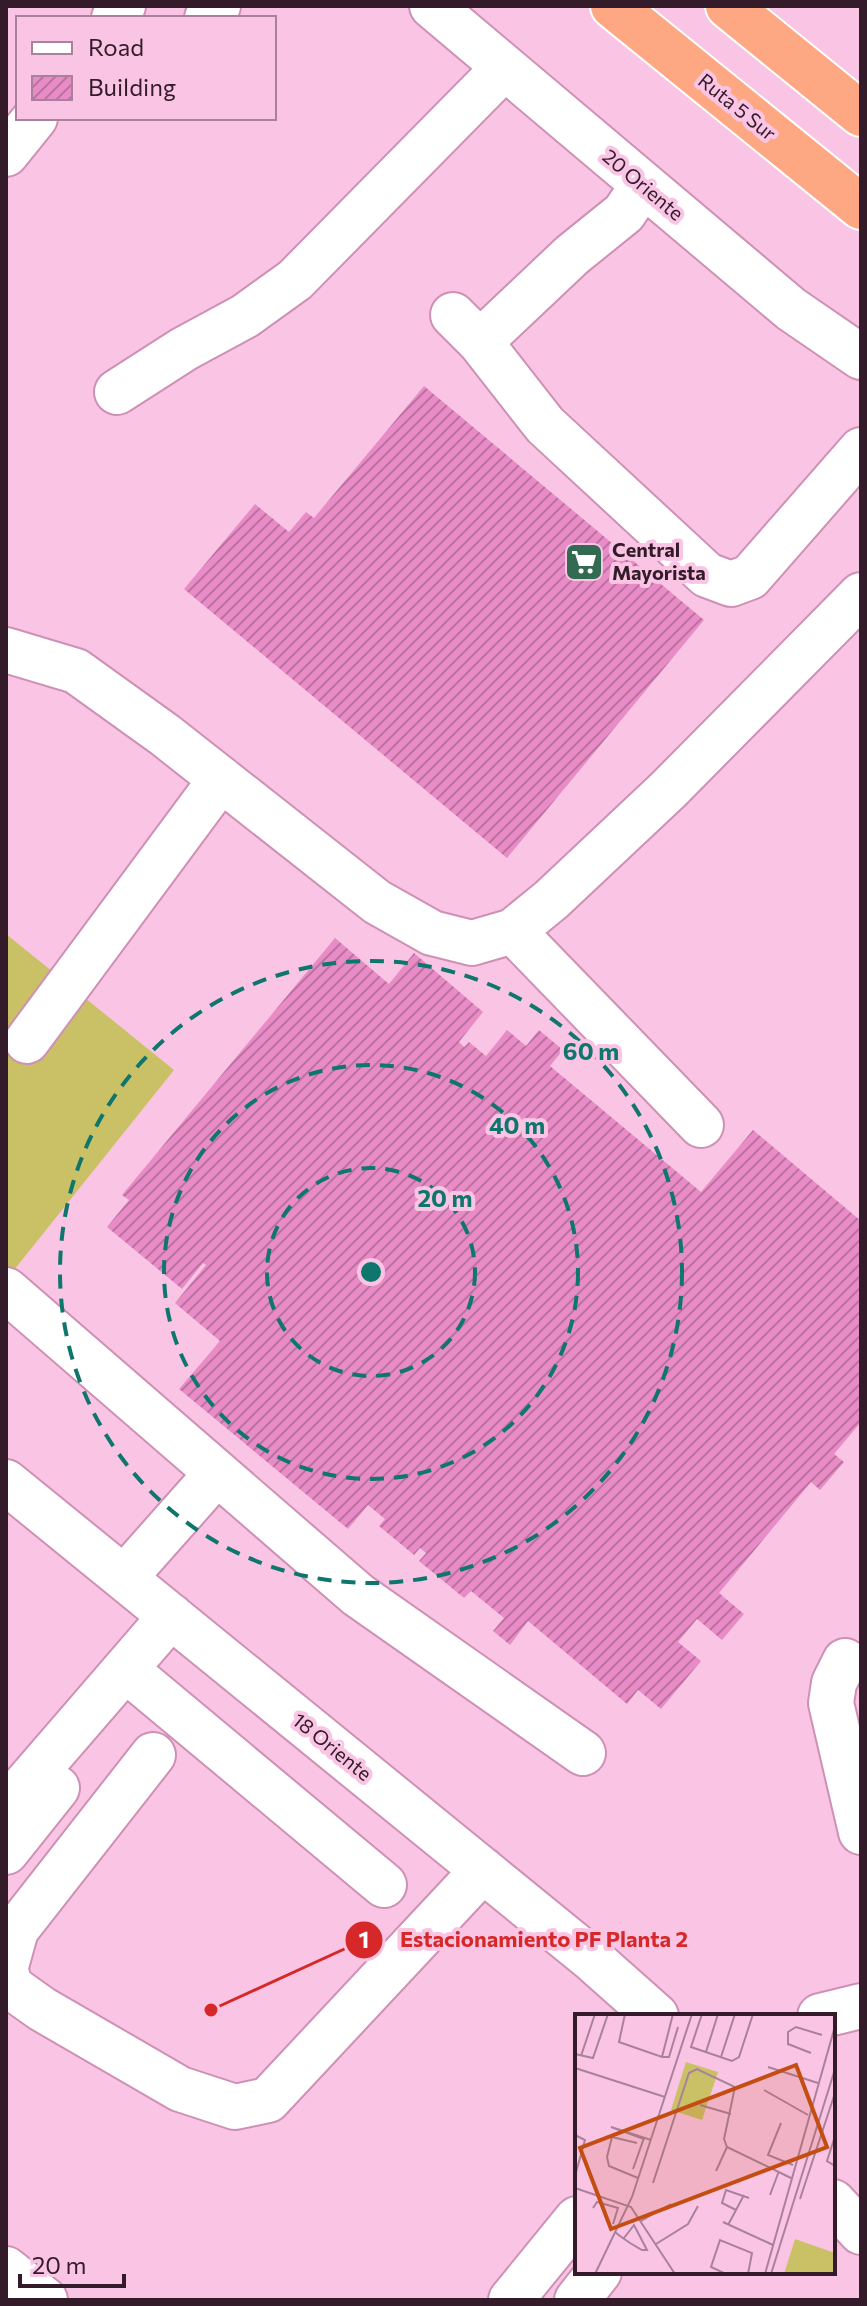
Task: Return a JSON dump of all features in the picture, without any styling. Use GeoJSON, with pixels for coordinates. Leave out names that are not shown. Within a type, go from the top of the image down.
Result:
{"type":"FeatureCollection","features":[{"type":"Feature","properties":{"kind":"highway","name":"Ruta 5 Sur"},"geometry":{"type":"LineString","coordinates":[[613,6],[861,207]]}},
{"type":"Feature","properties":{"kind":"highway"},"geometry":{"type":"LineString","coordinates":[[728,6],[861,114]]}},
{"type":"Feature","properties":{"kind":"street","name":"20 Oriente"},"geometry":{"type":"LineString","coordinates":[[432,6],[791,309],[861,357]]}},
{"type":"Feature","properties":{"kind":"street"},"geometry":{"type":"LineString","coordinates":[[117,392],[184,349],[245,316],[295,280],[504,68]]}},
{"type":"Feature","properties":{"kind":"street"},"geometry":{"type":"LineString","coordinates":[[6,154],[33,120]]}},
{"type":"Feature","properties":{"kind":"street"},"geometry":{"type":"LineString","coordinates":[[643,185],[624,213],[572,255],[466,329],[545,425],[707,575],[731,584],[750,577],[861,450]]}},
{"type":"Feature","properties":{"kind":"street"},"geometry":{"type":"LineString","coordinates":[[6,650],[76,671],[221,779],[377,902],[432,933],[472,943],[513,931],[551,900],[668,790],[861,595]]}},
{"type":"Feature","properties":{"kind":"street"},"geometry":{"type":"LineString","coordinates":[[27,1041],[221,779]]}},
{"type":"Feature","properties":{"kind":"street"},"geometry":{"type":"LineString","coordinates":[[513,931],[701,1125]]}},
{"type":"Feature","properties":{"kind":"street"},"geometry":{"type":"LineString","coordinates":[[6,1290],[358,1595],[583,1753]]}},
{"type":"Feature","properties":{"kind":"street"},"geometry":{"type":"LineString","coordinates":[[124,1578],[217,1473]]}},
{"type":"Feature","properties":{"kind":"street","name":"18 Oriente"},"geometry":{"type":"LineString","coordinates":[[6,1482],[483,1870],[654,2014]]}},
{"type":"Feature","properties":{"kind":"street"},"geometry":{"type":"LineString","coordinates":[[6,1852],[134,1676],[171,1616]]}},
{"type":"Feature","properties":{"kind":"street"},"geometry":{"type":"LineString","coordinates":[[845,1661],[834,1683],[831,1703],[861,1832]]}},
{"type":"Feature","properties":{"kind":"street"},"geometry":{"type":"LineString","coordinates":[[6,1807],[134,1676]]}},
{"type":"Feature","properties":{"kind":"street"},"geometry":{"type":"LineString","coordinates":[[134,1676],[384,1885]]}},
{"type":"Feature","properties":{"kind":"street"},"geometry":{"type":"LineString","coordinates":[[153,1755],[16,1930],[6,1969],[11,1987],[42,2009],[180,2089],[235,2107],[268,2100],[483,1870]]}},
{"type":"Feature","properties":{"kind":"street"},"geometry":{"type":"LineString","coordinates":[[828,2014],[861,2006]]}},
{"type":"Feature","properties":{"kind":"street"},"geometry":{"type":"LineString","coordinates":[[835,2204],[861,2232]]}},
{"type":"Feature","properties":{"kind":"street"},"geometry":{"type":"LineString","coordinates":[[511,2300],[575,2221]]}},
{"type":"Feature","properties":{"kind":"street"},"geometry":{"type":"LineString","coordinates":[[6,2269],[45,2300]]}},
{"type":"Feature","properties":{"kind":"street"},"geometry":{"type":"LineString","coordinates":[[577,2300],[597,2274]]}},
{"type":"Feature","properties":{"kind":"shaded area"},"geometry":{"type":"Polygon","coordinates":[[[6,934],[174,1070],[6,1280],[6,934]]]}},
{"type":"Feature","properties":{"kind":"building"},"geometry":{"type":"Polygon","coordinates":[[[424,386],[704,620],[507,858],[184,589],[255,504],[289,532],[306,512],[314,518],[424,386]]]}},
{"type":"Feature","properties":{"kind":"building"},"geometry":{"type":"Polygon","coordinates":[[[335,938],[389,984],[414,953],[483,1012],[459,1042],[464,1047],[469,1042],[486,1056],[507,1030],[526,1046],[539,1030],[563,1050],[550,1066],[701,1192],[753,1130],[861,1221],[861,1422],[834,1454],[844,1462],[820,1490],[811,1482],[719,1593],[744,1614],[722,1640],[697,1619],[678,1642],[701,1661],[661,1709],[638,1690],[627,1704],[528,1621],[510,1645],[493,1631],[504,1618],[471,1591],[464,1598],[419,1561],[426,1553],[420,1548],[414,1555],[379,1526],[385,1519],[368,1505],[348,1529],[179,1389],[220,1341],[175,1303],[206,1265],[203,1263],[182,1289],[107,1227],[129,1200],[122,1195],[335,938]]]}},
{"type":"Feature","properties":{"kind":"place","name":"Central Mayorista"},"geometry":{"type":"Point","coordinates":[584,562]}},
{"type":"Feature","properties":{"kind":"place","name":"Estacionamiento PF Planta 2"},"geometry":{"type":"Point","coordinates":[211,2010]}}]}
